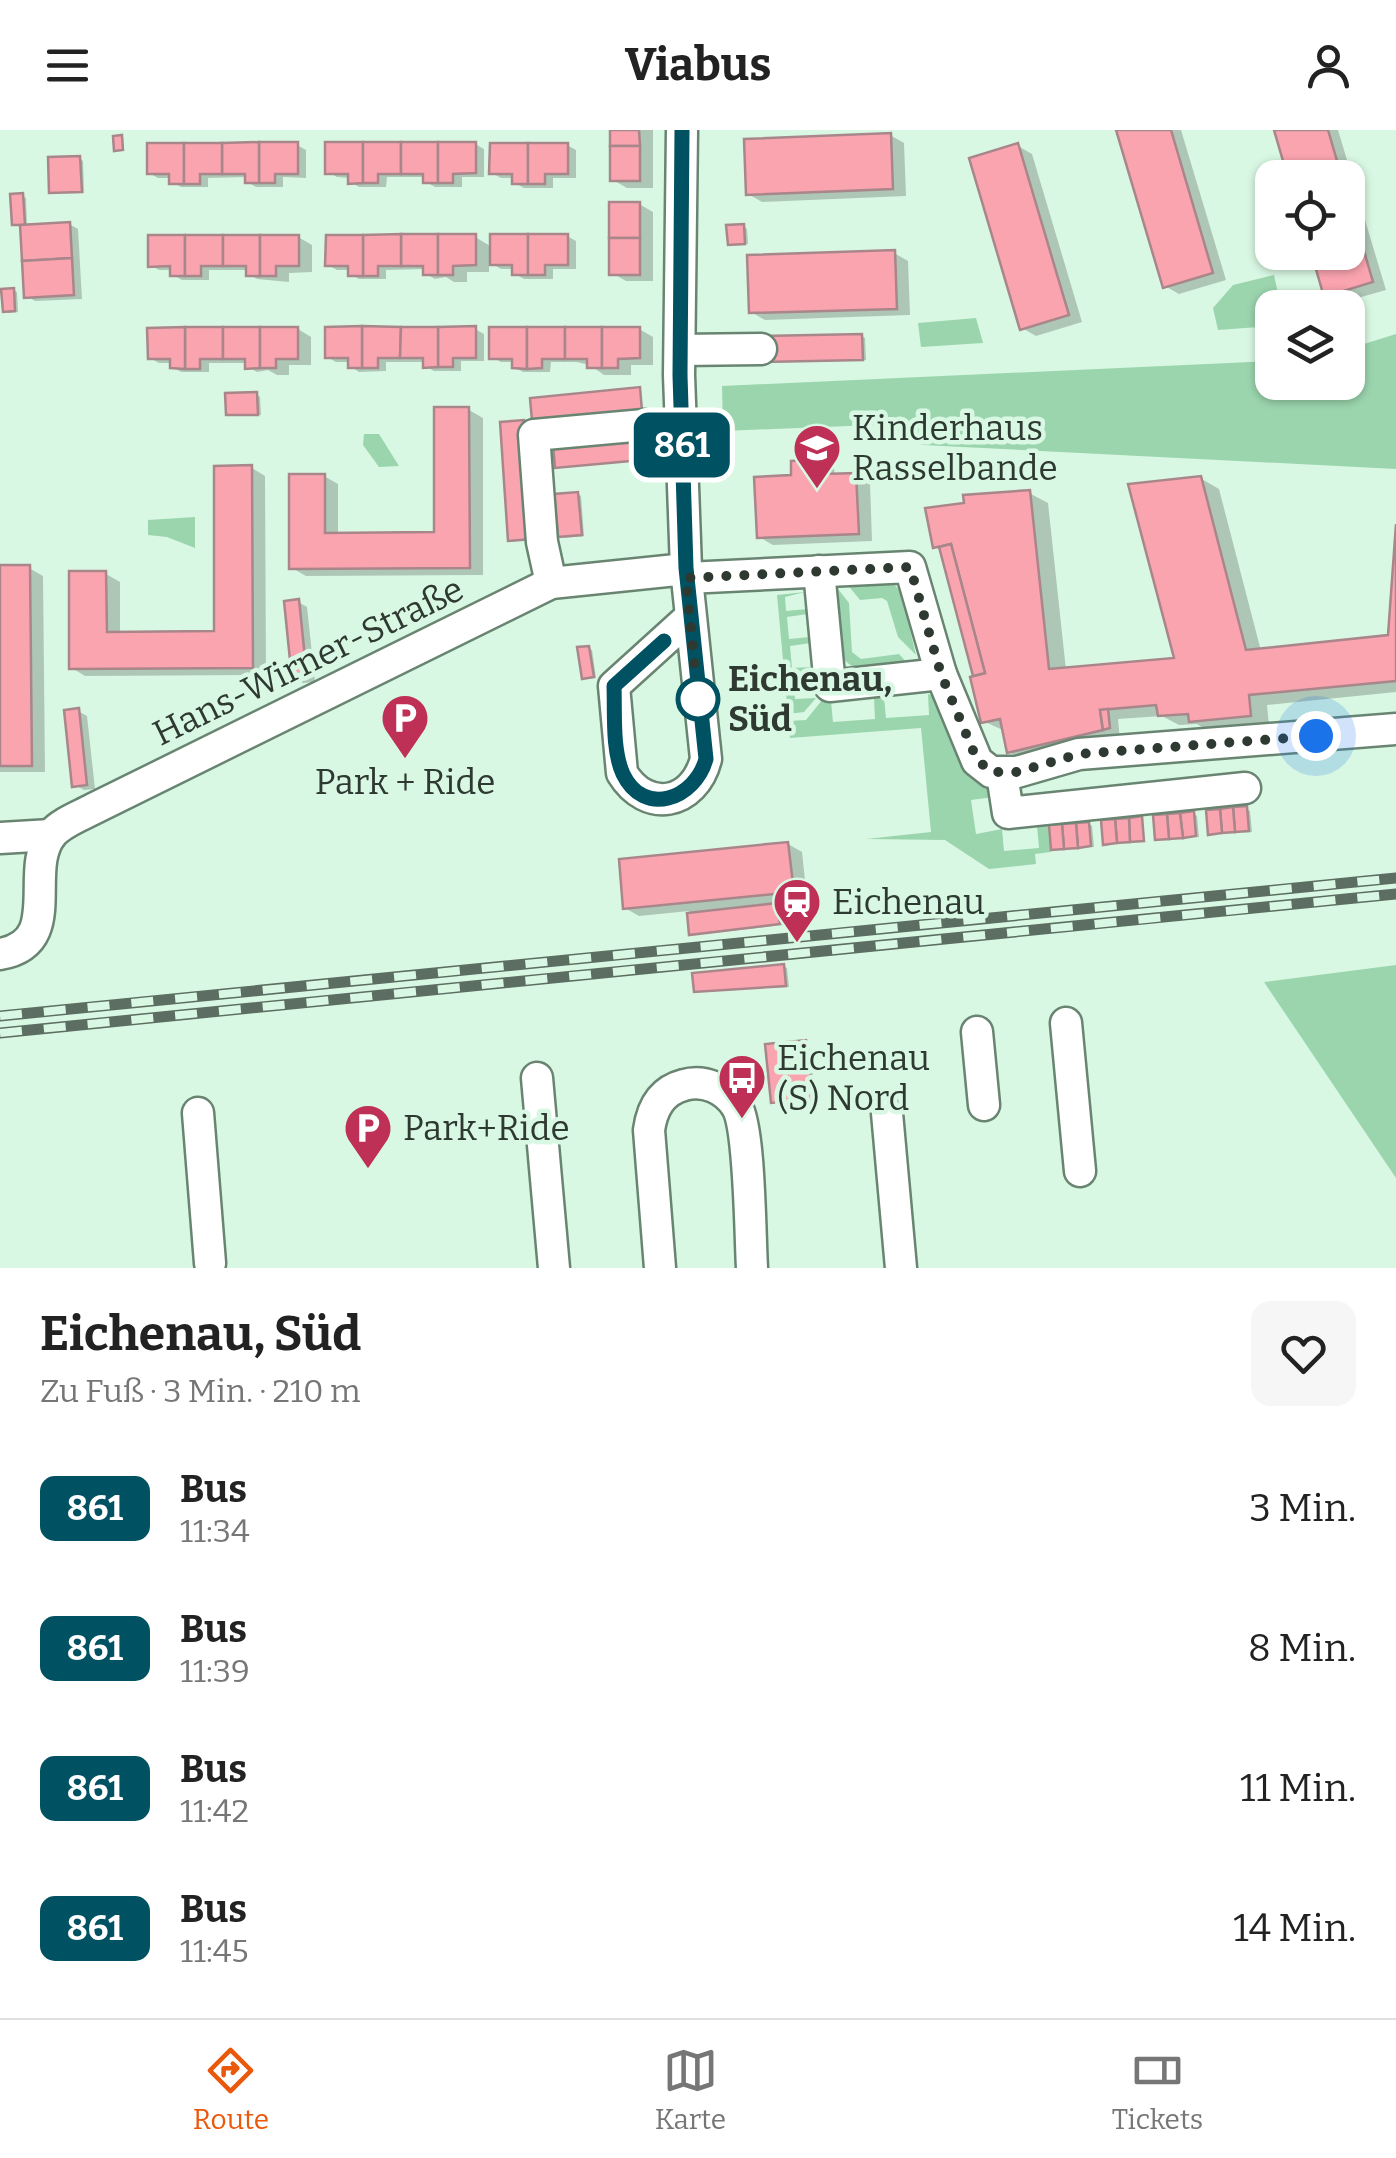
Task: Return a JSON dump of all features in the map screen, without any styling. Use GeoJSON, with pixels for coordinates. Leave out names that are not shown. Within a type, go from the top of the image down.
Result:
{"type":"FeatureCollection","features":[{"type":"Feature","properties":{"kind":"street"},"geometry":{"type":"LineString","coordinates":[[682,130],[680,350],[686,574],[706,759],[694,786],[681,795],[653,798],[630,785],[622,773],[614,686],[689,618]]}},
{"type":"Feature","properties":{"kind":"street"},"geometry":{"type":"LineString","coordinates":[[680,350],[761,349]]}},
{"type":"Feature","properties":{"kind":"street"},"geometry":{"type":"LineString","coordinates":[[551,583],[542,542],[534,435],[644,425]]}},
{"type":"Feature","properties":{"kind":"street","name":"Hans-Wirner-Straße"},"geometry":{"type":"LineString","coordinates":[[51,835],[94,819],[125,781],[165,782],[196,746],[238,746],[310,712],[345,672],[382,676],[438,638],[522,607],[551,583],[910,567],[941,674]]}},
{"type":"Feature","properties":{"kind":"street"},"geometry":{"type":"LineString","coordinates":[[819,571],[830,686],[941,674],[977,760],[992,772],[1002,774],[1079,754],[1396,728]]}},
{"type":"Feature","properties":{"kind":"street"},"geometry":{"type":"LineString","coordinates":[[1157,749],[1161,796]]}},
{"type":"Feature","properties":{"kind":"street"},"geometry":{"type":"LineString","coordinates":[[1002,774],[1008,812],[1244,788]]}},
{"type":"Feature","properties":{"kind":"street"},"geometry":{"type":"LineString","coordinates":[[0,838],[51,835],[31,898],[30,939],[19,948],[0,954]]}},
{"type":"Feature","properties":{"kind":"street"},"geometry":{"type":"LineString","coordinates":[[1066,1023],[1080,1171]]}},
{"type":"Feature","properties":{"kind":"street"},"geometry":{"type":"LineString","coordinates":[[977,1032],[984,1104]]}},
{"type":"Feature","properties":{"kind":"street"},"geometry":{"type":"LineString","coordinates":[[537,1078],[554,1268]]}},
{"type":"Feature","properties":{"kind":"street"},"geometry":{"type":"LineString","coordinates":[[660,1268],[651,1115],[658,1101],[670,1091],[699,1083],[714,1086],[727,1095],[742,1121],[752,1268]]}},
{"type":"Feature","properties":{"kind":"street"},"geometry":{"type":"LineString","coordinates":[[198,1113],[210,1263]]}},
{"type":"Feature","properties":{"kind":"street"},"geometry":{"type":"LineString","coordinates":[[887,1114],[901,1268]]}},
{"type":"Feature","properties":{"kind":"green space"},"geometry":{"type":"Polygon","coordinates":[[[1274,275],[1277,290],[1255,290],[1255,327],[1218,330],[1213,308],[1233,285],[1274,275]]]}},
{"type":"Feature","properties":{"kind":"green space"},"geometry":{"type":"Polygon","coordinates":[[[976,318],[983,343],[921,347],[918,323],[976,318]]]}},
{"type":"Feature","properties":{"kind":"green space"},"geometry":{"type":"Polygon","coordinates":[[[1396,334],[1396,469],[923,445],[874,425],[723,431],[722,386],[1255,362],[1255,400],[1365,400],[1365,344],[1396,334]]]}},
{"type":"Feature","properties":{"kind":"green space"},"geometry":{"type":"Polygon","coordinates":[[[364,434],[379,434],[399,466],[379,467],[363,445],[364,434]]]}},
{"type":"Feature","properties":{"kind":"green space"},"geometry":{"type":"Polygon","coordinates":[[[195,517],[195,548],[167,537],[148,535],[148,520],[195,517]]]}},
{"type":"Feature","properties":{"kind":"green space"},"geometry":{"type":"Polygon","coordinates":[[[891,581],[901,592],[916,655],[898,637],[887,601],[860,600],[847,584],[891,581]]]}},
{"type":"Feature","properties":{"kind":"green space"},"geometry":{"type":"Polygon","coordinates":[[[838,589],[849,603],[852,652],[861,659],[899,654],[909,665],[865,670],[843,658],[838,589]]]}},
{"type":"Feature","properties":{"kind":"green space"},"geometry":{"type":"Polygon","coordinates":[[[805,592],[785,597],[786,611],[807,609],[808,614],[787,617],[789,639],[810,637],[811,643],[790,646],[792,668],[813,667],[814,674],[793,677],[795,699],[816,698],[804,712],[788,714],[777,595],[805,592]]]}},
{"type":"Feature","properties":{"kind":"green space"},"geometry":{"type":"Polygon","coordinates":[[[928,694],[938,697],[991,783],[994,797],[971,800],[976,834],[1002,829],[1004,851],[1039,848],[1037,826],[1049,825],[1051,852],[1035,854],[1036,864],[989,869],[945,840],[866,839],[931,832],[921,728],[790,738],[788,721],[806,720],[823,699],[831,701],[833,722],[875,719],[874,698],[884,697],[886,718],[929,715],[928,694]]]}},
{"type":"Feature","properties":{"kind":"green space"},"geometry":{"type":"Polygon","coordinates":[[[1396,965],[1396,1178],[1264,982],[1396,965]]]}},
{"type":"Feature","properties":{"kind":"building"},"geometry":{"type":"Polygon","coordinates":[[[610,130],[639,130],[640,146],[610,146],[610,130]]]}},
{"type":"Feature","properties":{"kind":"building"},"geometry":{"type":"Polygon","coordinates":[[[1116,130],[1171,130],[1213,273],[1163,288],[1116,130]]]}},
{"type":"Feature","properties":{"kind":"building"},"geometry":{"type":"Polygon","coordinates":[[[1274,130],[1328,130],[1337,160],[1283,160],[1274,130]]]}},
{"type":"Feature","properties":{"kind":"building"},"geometry":{"type":"Polygon","coordinates":[[[891,133],[893,189],[746,195],[744,139],[891,133]]]}},
{"type":"Feature","properties":{"kind":"building"},"geometry":{"type":"Polygon","coordinates":[[[122,135],[123,150],[114,151],[113,136],[122,135]]]}},
{"type":"Feature","properties":{"kind":"building"},"geometry":{"type":"Polygon","coordinates":[[[259,142],[298,142],[298,174],[275,174],[275,183],[259,183],[259,142]]]}},
{"type":"Feature","properties":{"kind":"building"},"geometry":{"type":"Polygon","coordinates":[[[259,142],[259,183],[245,183],[245,174],[222,174],[222,143],[259,142]]]}},
{"type":"Feature","properties":{"kind":"building"},"geometry":{"type":"Polygon","coordinates":[[[325,142],[363,142],[363,183],[348,184],[348,174],[325,174],[325,142]]]}},
{"type":"Feature","properties":{"kind":"building"},"geometry":{"type":"Polygon","coordinates":[[[363,142],[401,142],[401,174],[378,174],[378,183],[363,183],[363,142]]]}},
{"type":"Feature","properties":{"kind":"building"},"geometry":{"type":"Polygon","coordinates":[[[401,142],[438,142],[438,183],[423,183],[423,174],[401,174],[401,142]]]}},
{"type":"Feature","properties":{"kind":"building"},"geometry":{"type":"Polygon","coordinates":[[[438,142],[476,142],[476,173],[453,174],[453,183],[438,183],[438,142]]]}},
{"type":"Feature","properties":{"kind":"building"},"geometry":{"type":"Polygon","coordinates":[[[147,143],[184,143],[184,184],[169,184],[169,174],[147,174],[147,143]]]}},
{"type":"Feature","properties":{"kind":"building"},"geometry":{"type":"Polygon","coordinates":[[[184,143],[222,143],[222,174],[200,174],[200,184],[184,184],[184,143]]]}},
{"type":"Feature","properties":{"kind":"building"},"geometry":{"type":"Polygon","coordinates":[[[490,143],[528,143],[528,184],[512,184],[512,174],[489,174],[490,143]]]}},
{"type":"Feature","properties":{"kind":"building"},"geometry":{"type":"Polygon","coordinates":[[[528,143],[568,143],[568,174],[545,174],[545,184],[528,184],[528,143]]]}},
{"type":"Feature","properties":{"kind":"building"},"geometry":{"type":"Polygon","coordinates":[[[1018,143],[1069,315],[1020,330],[969,158],[1018,143]]]}},
{"type":"Feature","properties":{"kind":"building"},"geometry":{"type":"Polygon","coordinates":[[[610,146],[640,146],[640,181],[610,181],[610,146]]]}},
{"type":"Feature","properties":{"kind":"building"},"geometry":{"type":"Polygon","coordinates":[[[80,156],[82,192],[49,193],[48,157],[80,156]]]}},
{"type":"Feature","properties":{"kind":"building"},"geometry":{"type":"Polygon","coordinates":[[[23,193],[25,225],[12,225],[10,194],[23,193]]]}},
{"type":"Feature","properties":{"kind":"building"},"geometry":{"type":"Polygon","coordinates":[[[609,202],[640,202],[640,238],[609,238],[609,202]]]}},
{"type":"Feature","properties":{"kind":"building"},"geometry":{"type":"Polygon","coordinates":[[[70,222],[72,258],[22,261],[20,225],[70,222]]]}},
{"type":"Feature","properties":{"kind":"building"},"geometry":{"type":"Polygon","coordinates":[[[744,224],[745,244],[728,245],[726,225],[744,224]]]}},
{"type":"Feature","properties":{"kind":"building"},"geometry":{"type":"Polygon","coordinates":[[[401,234],[438,234],[438,275],[423,275],[423,266],[401,266],[401,234]]]}},
{"type":"Feature","properties":{"kind":"building"},"geometry":{"type":"Polygon","coordinates":[[[401,234],[401,266],[378,266],[378,276],[363,276],[363,235],[401,234]]]}},
{"type":"Feature","properties":{"kind":"building"},"geometry":{"type":"Polygon","coordinates":[[[438,234],[476,234],[476,265],[453,266],[453,275],[438,275],[438,234]]]}},
{"type":"Feature","properties":{"kind":"building"},"geometry":{"type":"Polygon","coordinates":[[[490,234],[528,234],[528,275],[512,275],[512,265],[490,265],[490,234]]]}},
{"type":"Feature","properties":{"kind":"building"},"geometry":{"type":"Polygon","coordinates":[[[528,234],[568,234],[568,265],[545,265],[545,275],[528,275],[528,234]]]}},
{"type":"Feature","properties":{"kind":"building"},"geometry":{"type":"Polygon","coordinates":[[[148,235],[185,235],[185,276],[170,276],[170,266],[148,267],[148,235]]]}},
{"type":"Feature","properties":{"kind":"building"},"geometry":{"type":"Polygon","coordinates":[[[185,235],[223,235],[223,266],[201,266],[201,276],[185,276],[185,235]]]}},
{"type":"Feature","properties":{"kind":"building"},"geometry":{"type":"Polygon","coordinates":[[[223,235],[260,235],[260,276],[246,276],[246,266],[223,266],[223,235]]]}},
{"type":"Feature","properties":{"kind":"building"},"geometry":{"type":"Polygon","coordinates":[[[260,235],[299,235],[299,266],[276,266],[276,276],[260,276],[260,235]]]}},
{"type":"Feature","properties":{"kind":"building"},"geometry":{"type":"Polygon","coordinates":[[[326,235],[363,235],[363,276],[348,276],[348,266],[325,266],[326,235]]]}},
{"type":"Feature","properties":{"kind":"building"},"geometry":{"type":"Polygon","coordinates":[[[609,238],[640,238],[640,275],[609,275],[609,238]]]}},
{"type":"Feature","properties":{"kind":"building"},"geometry":{"type":"Polygon","coordinates":[[[895,250],[897,309],[749,313],[747,255],[895,250]]]}},
{"type":"Feature","properties":{"kind":"building"},"geometry":{"type":"Polygon","coordinates":[[[1365,254],[1373,282],[1347,290],[1322,290],[1316,270],[1365,270],[1365,254]]]}},
{"type":"Feature","properties":{"kind":"building"},"geometry":{"type":"Polygon","coordinates":[[[72,258],[74,295],[24,298],[22,261],[72,258]]]}},
{"type":"Feature","properties":{"kind":"building"},"geometry":{"type":"Polygon","coordinates":[[[14,288],[15,311],[3,312],[1,289],[14,288]]]}},
{"type":"Feature","properties":{"kind":"building"},"geometry":{"type":"Polygon","coordinates":[[[362,326],[401,327],[400,358],[378,358],[378,368],[362,368],[362,326]]]}},
{"type":"Feature","properties":{"kind":"building"},"geometry":{"type":"Polygon","coordinates":[[[362,326],[362,368],[348,368],[348,358],[325,358],[325,327],[362,326]]]}},
{"type":"Feature","properties":{"kind":"building"},"geometry":{"type":"Polygon","coordinates":[[[476,326],[476,358],[453,358],[453,367],[438,367],[438,327],[476,326]]]}},
{"type":"Feature","properties":{"kind":"building"},"geometry":{"type":"Polygon","coordinates":[[[185,327],[223,327],[223,359],[200,359],[200,369],[185,369],[185,327]]]}},
{"type":"Feature","properties":{"kind":"building"},"geometry":{"type":"Polygon","coordinates":[[[185,327],[185,369],[170,368],[170,359],[148,359],[147,328],[185,327]]]}},
{"type":"Feature","properties":{"kind":"building"},"geometry":{"type":"Polygon","coordinates":[[[223,327],[260,327],[260,368],[245,369],[245,359],[223,359],[223,327]]]}},
{"type":"Feature","properties":{"kind":"building"},"geometry":{"type":"Polygon","coordinates":[[[260,327],[298,327],[298,359],[276,359],[276,368],[260,368],[260,327]]]}},
{"type":"Feature","properties":{"kind":"building"},"geometry":{"type":"Polygon","coordinates":[[[401,327],[438,327],[438,367],[423,368],[423,358],[400,358],[401,327]]]}},
{"type":"Feature","properties":{"kind":"building"},"geometry":{"type":"Polygon","coordinates":[[[489,327],[527,327],[527,369],[512,368],[512,359],[489,359],[489,327]]]}},
{"type":"Feature","properties":{"kind":"building"},"geometry":{"type":"Polygon","coordinates":[[[527,327],[565,327],[565,359],[542,359],[542,368],[527,369],[527,327]]]}},
{"type":"Feature","properties":{"kind":"building"},"geometry":{"type":"Polygon","coordinates":[[[565,327],[602,327],[602,368],[587,368],[587,359],[565,359],[565,327]]]}},
{"type":"Feature","properties":{"kind":"building"},"geometry":{"type":"Polygon","coordinates":[[[602,327],[640,327],[640,358],[618,359],[618,368],[602,368],[602,327]]]}},
{"type":"Feature","properties":{"kind":"building"},"geometry":{"type":"Polygon","coordinates":[[[862,334],[863,360],[762,362],[761,336],[862,334]]]}},
{"type":"Feature","properties":{"kind":"building"},"geometry":{"type":"Polygon","coordinates":[[[640,387],[642,411],[532,421],[530,398],[640,387]]]}},
{"type":"Feature","properties":{"kind":"building"},"geometry":{"type":"Polygon","coordinates":[[[257,392],[258,415],[226,415],[225,393],[257,392]]]}},
{"type":"Feature","properties":{"kind":"building"},"geometry":{"type":"Polygon","coordinates":[[[434,407],[469,407],[470,568],[289,569],[289,474],[325,474],[325,533],[434,532],[434,407]]]}},
{"type":"Feature","properties":{"kind":"building"},"geometry":{"type":"Polygon","coordinates":[[[524,420],[532,539],[508,541],[500,422],[524,420]]]}},
{"type":"Feature","properties":{"kind":"building"},"geometry":{"type":"Polygon","coordinates":[[[650,436],[652,459],[555,468],[553,444],[650,436]]]}},
{"type":"Feature","properties":{"kind":"building"},"geometry":{"type":"Polygon","coordinates":[[[821,459],[822,474],[856,473],[859,534],[757,538],[754,477],[791,475],[791,461],[821,459]]]}},
{"type":"Feature","properties":{"kind":"building"},"geometry":{"type":"Polygon","coordinates":[[[252,465],[253,668],[69,669],[69,571],[106,571],[107,632],[214,631],[214,466],[252,465]]]}},
{"type":"Feature","properties":{"kind":"building"},"geometry":{"type":"Polygon","coordinates":[[[1201,476],[1246,650],[1388,635],[1396,524],[1396,681],[1249,695],[1251,716],[1189,722],[1188,714],[1158,716],[1156,705],[1100,710],[1103,730],[1007,753],[1000,719],[981,723],[970,677],[985,673],[951,544],[933,548],[925,508],[964,503],[963,495],[1030,490],[1049,669],[1174,658],[1128,484],[1201,476]]]}},
{"type":"Feature","properties":{"kind":"building"},"geometry":{"type":"Polygon","coordinates":[[[578,492],[582,535],[558,537],[554,494],[578,492]]]}},
{"type":"Feature","properties":{"kind":"building"},"geometry":{"type":"Polygon","coordinates":[[[951,544],[985,673],[973,676],[939,547],[951,544]]]}},
{"type":"Feature","properties":{"kind":"building"},"geometry":{"type":"Polygon","coordinates":[[[0,565],[30,565],[32,766],[0,766],[0,565]]]}},
{"type":"Feature","properties":{"kind":"building"},"geometry":{"type":"Polygon","coordinates":[[[299,599],[307,678],[292,680],[284,601],[299,599]]]}},
{"type":"Feature","properties":{"kind":"building"},"geometry":{"type":"Polygon","coordinates":[[[589,646],[594,677],[582,679],[577,647],[589,646]]]}},
{"type":"Feature","properties":{"kind":"building"},"geometry":{"type":"Polygon","coordinates":[[[79,708],[87,785],[72,787],[64,710],[79,708]]]}},
{"type":"Feature","properties":{"kind":"building"},"geometry":{"type":"Polygon","coordinates":[[[1108,709],[1110,728],[1103,730],[1100,710],[1108,709]]]}},
{"type":"Feature","properties":{"kind":"building"},"geometry":{"type":"Polygon","coordinates":[[[1247,806],[1249,831],[1235,832],[1233,807],[1247,806]]]}},
{"type":"Feature","properties":{"kind":"building"},"geometry":{"type":"Polygon","coordinates":[[[1233,807],[1235,832],[1222,833],[1220,809],[1233,807]]]}},
{"type":"Feature","properties":{"kind":"building"},"geometry":{"type":"Polygon","coordinates":[[[1220,809],[1222,833],[1208,835],[1206,810],[1220,809]]]}},
{"type":"Feature","properties":{"kind":"building"},"geometry":{"type":"Polygon","coordinates":[[[1194,811],[1196,836],[1183,838],[1180,813],[1194,811]]]}},
{"type":"Feature","properties":{"kind":"building"},"geometry":{"type":"Polygon","coordinates":[[[1180,813],[1183,838],[1169,839],[1167,814],[1180,813]]]}},
{"type":"Feature","properties":{"kind":"building"},"geometry":{"type":"Polygon","coordinates":[[[1167,814],[1169,839],[1155,840],[1153,815],[1167,814]]]}},
{"type":"Feature","properties":{"kind":"building"},"geometry":{"type":"Polygon","coordinates":[[[1142,816],[1144,841],[1130,842],[1129,818],[1142,816]]]}},
{"type":"Feature","properties":{"kind":"building"},"geometry":{"type":"Polygon","coordinates":[[[1129,818],[1130,842],[1117,843],[1115,819],[1129,818]]]}},
{"type":"Feature","properties":{"kind":"building"},"geometry":{"type":"Polygon","coordinates":[[[1115,819],[1117,843],[1103,845],[1101,820],[1115,819]]]}},
{"type":"Feature","properties":{"kind":"building"},"geometry":{"type":"Polygon","coordinates":[[[1089,822],[1091,846],[1078,848],[1076,823],[1089,822]]]}},
{"type":"Feature","properties":{"kind":"building"},"geometry":{"type":"Polygon","coordinates":[[[1076,823],[1078,848],[1064,849],[1062,824],[1076,823]]]}},
{"type":"Feature","properties":{"kind":"building"},"geometry":{"type":"Polygon","coordinates":[[[1062,824],[1064,849],[1051,850],[1049,825],[1062,824]]]}},
{"type":"Feature","properties":{"kind":"building"},"geometry":{"type":"Polygon","coordinates":[[[788,842],[794,892],[623,909],[619,859],[788,842]]]}},
{"type":"Feature","properties":{"kind":"building"},"geometry":{"type":"Polygon","coordinates":[[[777,903],[780,924],[689,935],[687,913],[777,903]]]}},
{"type":"Feature","properties":{"kind":"building"},"geometry":{"type":"Polygon","coordinates":[[[784,964],[786,986],[694,992],[692,973],[784,964]]]}},
{"type":"Feature","properties":{"kind":"building"},"geometry":{"type":"Polygon","coordinates":[[[806,1040],[813,1099],[771,1103],[765,1044],[806,1040]]]}},
{"type":"Feature","properties":{"kind":"railway"},"geometry":{"type":"LineString","coordinates":[[0,1016],[1396,878]]}},
{"type":"Feature","properties":{"kind":"railway"},"geometry":{"type":"LineString","coordinates":[[0,1033],[1396,894]]}},
{"type":"Feature","properties":{"kind":"bus line","name":"861"},"geometry":{"type":"LineString","coordinates":[[664,641],[614,686],[622,773],[640,793],[667,799],[694,786],[706,759],[686,568],[680,375],[682,130]]}},
{"type":"Feature","properties":{"kind":"place","name":"Kinderhaus Rasselbande"},"geometry":{"type":"Point","coordinates":[817,490]}},
{"type":"Feature","properties":{"kind":"place","name":"Eichenau, Süd"},"geometry":{"type":"Point","coordinates":[698,699]}},
{"type":"Feature","properties":{"kind":"place","name":"Park + Ride"},"geometry":{"type":"Point","coordinates":[405,760]}},
{"type":"Feature","properties":{"kind":"place","name":"Eichenau"},"geometry":{"type":"Point","coordinates":[797,944]}},
{"type":"Feature","properties":{"kind":"place","name":"Eichenau (S) Nord"},"geometry":{"type":"Point","coordinates":[742,1120]}},
{"type":"Feature","properties":{"kind":"place","name":"Park+Ride"},"geometry":{"type":"Point","coordinates":[368,1170]}},
{"type":"Feature","properties":{"kind":"route"},"geometry":{"type":"LineString","coordinates":[[698,699],[686,578],[910,567],[941,674],[977,760],[992,772],[1017,772],[1079,754],[1316,736]]}}]}
